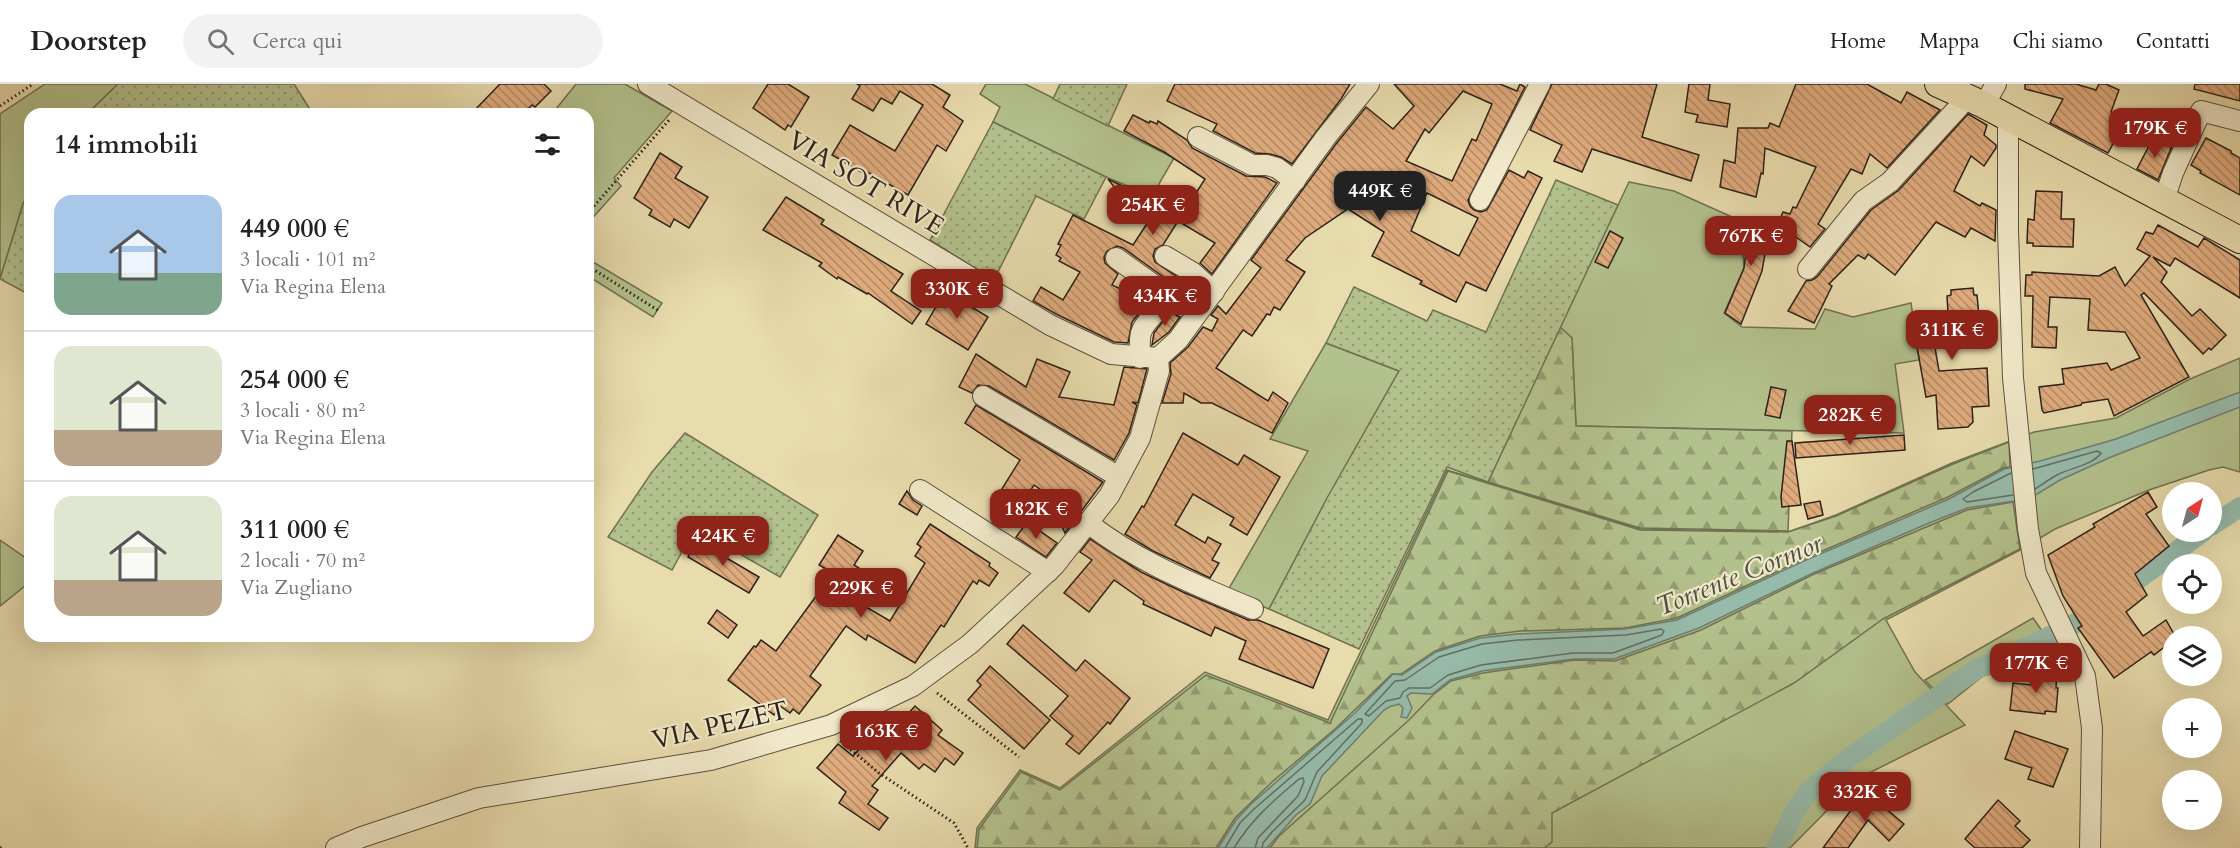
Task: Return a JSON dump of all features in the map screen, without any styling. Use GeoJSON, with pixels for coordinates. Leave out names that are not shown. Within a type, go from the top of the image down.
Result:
{"type":"FeatureCollection","features":[{"type":"Feature","properties":{"kind":"main road"},"geometry":{"type":"LineString","coordinates":[[1938,84],[1983,96],[2008,118],[2240,240]]}},
{"type":"Feature","properties":{"kind":"street","name":"VIA SOT RIVE"},"geometry":{"type":"LineString","coordinates":[[648,84],[1050,325],[1111,354],[1149,358]]}},
{"type":"Feature","properties":{"kind":"street"},"geometry":{"type":"LineString","coordinates":[[1480,200],[1540,84]]}},
{"type":"Feature","properties":{"kind":"street"},"geometry":{"type":"LineString","coordinates":[[1149,358],[1178,340],[1364,85]]}},
{"type":"Feature","properties":{"kind":"street"},"geometry":{"type":"LineString","coordinates":[[1808,269],[1863,201],[1890,182],[1983,96]]}},
{"type":"Feature","properties":{"kind":"street"},"geometry":{"type":"LineString","coordinates":[[2164,200],[2173,173],[2201,111],[2240,121]]}},
{"type":"Feature","properties":{"kind":"street"},"geometry":{"type":"LineString","coordinates":[[2008,118],[2008,231],[2012,356],[2028,529],[2036,573],[2058,615],[2085,676],[2090,702],[2091,728],[2090,848]]}},
{"type":"Feature","properties":{"kind":"street"},"geometry":{"type":"LineString","coordinates":[[1198,136],[1252,165],[1277,168],[1295,181]]}},
{"type":"Feature","properties":{"kind":"street"},"geometry":{"type":"LineString","coordinates":[[1166,256],[1192,272],[1214,292]]}},
{"type":"Feature","properties":{"kind":"street","name":"VIA PEZET"},"geometry":{"type":"LineString","coordinates":[[336,848],[362,837],[479,798],[711,759],[824,727],[913,686],[970,644],[1047,572],[1088,523],[1109,496],[1140,438],[1159,371],[1149,358],[1141,332],[1162,305],[1162,295],[1158,288],[1116,258]]}},
{"type":"Feature","properties":{"kind":"street"},"geometry":{"type":"LineString","coordinates":[[983,396],[1119,477]]}},
{"type":"Feature","properties":{"kind":"street"},"geometry":{"type":"LineString","coordinates":[[920,490],[1047,572]]}},
{"type":"Feature","properties":{"kind":"street"},"geometry":{"type":"LineString","coordinates":[[1088,523],[1142,560],[1253,609]]}},
{"type":"Feature","properties":{"kind":"path"},"geometry":{"type":"LineString","coordinates":[[0,106],[33,84]]}},
{"type":"Feature","properties":{"kind":"path"},"geometry":{"type":"LineString","coordinates":[[594,206],[683,104]]}},
{"type":"Feature","properties":{"kind":"path"},"geometry":{"type":"LineString","coordinates":[[594,270],[659,311]]}},
{"type":"Feature","properties":{"kind":"path"},"geometry":{"type":"LineString","coordinates":[[927,676],[934,691],[1019,757]]}},
{"type":"Feature","properties":{"kind":"path"},"geometry":{"type":"LineString","coordinates":[[824,727],[879,773],[954,824],[968,848]]}},
{"type":"Feature","properties":{"kind":"green space"},"geometry":{"type":"Polygon","coordinates":[[[45,84],[118,84],[93,108],[24,108],[24,202],[0,279],[0,114],[45,84]]]}},
{"type":"Feature","properties":{"kind":"green space"},"geometry":{"type":"Polygon","coordinates":[[[118,84],[294,84],[309,108],[93,108],[118,84]]]}},
{"type":"Feature","properties":{"kind":"green space"},"geometry":{"type":"Polygon","coordinates":[[[576,84],[625,84],[672,111],[614,178],[621,186],[594,216],[594,108],[557,108],[576,84]]]}},
{"type":"Feature","properties":{"kind":"green space"},"geometry":{"type":"Polygon","coordinates":[[[986,84],[1025,84],[1174,158],[1152,196],[1106,177],[993,122],[1000,107],[980,94],[986,84]]]}},
{"type":"Feature","properties":{"kind":"green space"},"geometry":{"type":"Polygon","coordinates":[[[1060,84],[1127,84],[1108,126],[1053,99],[1060,84]]]}},
{"type":"Feature","properties":{"kind":"green space"},"geometry":{"type":"Polygon","coordinates":[[[993,122],[1106,177],[1084,219],[1036,196],[994,280],[930,240],[993,122]]]}},
{"type":"Feature","properties":{"kind":"green space"},"geometry":{"type":"Polygon","coordinates":[[[1556,180],[1618,205],[1488,482],[1447,467],[1359,649],[1269,609],[1327,498],[1399,371],[1326,343],[1354,287],[1427,321],[1433,310],[1486,332],[1556,180]]]}},
{"type":"Feature","properties":{"kind":"green space"},"geometry":{"type":"Polygon","coordinates":[[[1629,182],[1674,191],[1741,221],[1738,238],[1742,241],[1744,268],[1724,313],[1742,327],[1815,329],[1825,309],[1853,317],[1911,303],[1919,360],[1895,364],[1904,433],[1576,426],[1572,338],[1560,327],[1629,182]]]}},
{"type":"Feature","properties":{"kind":"green space"},"geometry":{"type":"Polygon","coordinates":[[[24,202],[24,292],[0,279],[24,202]]]}},
{"type":"Feature","properties":{"kind":"green space"},"geometry":{"type":"Polygon","coordinates":[[[594,263],[662,303],[653,317],[594,280],[594,263]]]}},
{"type":"Feature","properties":{"kind":"green space"},"geometry":{"type":"Polygon","coordinates":[[[1560,327],[1572,338],[1576,426],[1792,431],[1788,531],[1640,528],[1488,482],[1560,327]]]}},
{"type":"Feature","properties":{"kind":"green space"},"geometry":{"type":"Polygon","coordinates":[[[1326,343],[1399,371],[1327,499],[1269,609],[1227,592],[1308,451],[1270,439],[1326,343]]]}},
{"type":"Feature","properties":{"kind":"green space"},"geometry":{"type":"Polygon","coordinates":[[[2240,358],[2240,472],[2223,467],[2173,482],[2162,482],[2162,486],[2055,529],[2020,550],[1886,620],[1915,672],[1965,725],[1859,778],[1790,848],[975,848],[977,828],[1020,770],[1060,788],[1205,672],[1328,720],[1447,470],[1640,529],[1788,532],[1836,515],[1952,463],[2034,432],[2116,418],[2190,379],[2240,358]]]}},
{"type":"Feature","properties":{"kind":"green space"},"geometry":{"type":"Polygon","coordinates":[[[685,433],[818,515],[780,577],[695,528],[672,570],[608,537],[652,472],[685,433]]]}},
{"type":"Feature","properties":{"kind":"green space"},"geometry":{"type":"Polygon","coordinates":[[[2009,442],[2010,467],[2003,468],[1948,497],[1806,558],[1677,618],[1625,628],[1520,631],[1480,636],[1435,651],[1401,674],[1392,674],[1335,729],[1273,781],[1235,818],[1216,848],[977,848],[979,829],[1021,772],[1060,790],[1206,675],[1330,723],[1448,471],[1640,530],[1788,532],[1836,516],[2009,442]]]}},
{"type":"Feature","properties":{"kind":"green space"},"geometry":{"type":"Polygon","coordinates":[[[2013,502],[2020,549],[1883,619],[1794,683],[1552,813],[1552,842],[1544,848],[1270,848],[1279,836],[1451,681],[1483,673],[1574,660],[1615,661],[1701,630],[1814,574],[1967,510],[2013,502]]]}},
{"type":"Feature","properties":{"kind":"green space"},"geometry":{"type":"Polygon","coordinates":[[[0,540],[24,557],[24,587],[0,606],[0,540]]]}},
{"type":"Feature","properties":{"kind":"green space"},"geometry":{"type":"Polygon","coordinates":[[[2033,618],[2059,655],[1983,676],[1948,704],[1925,680],[2033,618]]]}},
{"type":"Feature","properties":{"kind":"water"},"geometry":{"type":"Polygon","coordinates":[[[2240,392],[2240,407],[2111,457],[2060,480],[2029,499],[1967,508],[1813,573],[1699,628],[1614,659],[1574,659],[1482,671],[1450,680],[1432,694],[1411,693],[1407,696],[1412,708],[1407,718],[1401,717],[1403,708],[1399,704],[1384,710],[1322,776],[1310,804],[1296,815],[1267,848],[1218,848],[1236,820],[1250,805],[1356,712],[1393,674],[1402,675],[1436,652],[1480,638],[1625,629],[1677,620],[1806,560],[1949,499],[2004,469],[2116,439],[2240,392]]]}},
{"type":"Feature","properties":{"kind":"building"},"geometry":{"type":"Polygon","coordinates":[[[500,84],[544,84],[551,91],[535,107],[532,105],[529,108],[477,108],[500,84]]]}},
{"type":"Feature","properties":{"kind":"building"},"geometry":{"type":"Polygon","coordinates":[[[768,84],[788,84],[809,97],[791,127],[788,125],[785,130],[753,108],[768,84]]]}},
{"type":"Feature","properties":{"kind":"building"},"geometry":{"type":"Polygon","coordinates":[[[857,84],[932,84],[950,95],[943,107],[963,121],[946,151],[937,145],[908,195],[832,155],[850,125],[895,151],[923,105],[900,91],[892,104],[881,98],[873,111],[852,99],[860,86],[857,84]]]}},
{"type":"Feature","properties":{"kind":"building"},"geometry":{"type":"Polygon","coordinates":[[[1175,84],[1350,84],[1292,164],[1281,157],[1255,153],[1213,131],[1217,124],[1167,101],[1175,84]]]}},
{"type":"Feature","properties":{"kind":"building"},"geometry":{"type":"Polygon","coordinates":[[[1394,84],[1500,84],[1517,91],[1520,84],[1525,87],[1468,200],[1474,210],[1481,212],[1487,210],[1509,170],[1524,178],[1528,171],[1542,178],[1486,291],[1466,282],[1456,302],[1420,284],[1422,281],[1372,256],[1384,232],[1348,209],[1305,238],[1286,260],[1305,272],[1280,310],[1274,307],[1252,336],[1243,330],[1216,368],[1268,401],[1273,392],[1288,403],[1272,433],[1212,403],[1201,403],[1184,393],[1183,403],[1162,403],[1171,374],[1170,363],[1188,347],[1203,327],[1212,331],[1218,319],[1211,315],[1218,306],[1226,314],[1261,268],[1251,260],[1366,107],[1393,129],[1414,106],[1394,84]],[[1463,91],[1429,133],[1425,129],[1406,161],[1452,181],[1472,139],[1476,141],[1492,104],[1463,91]],[[1427,193],[1411,231],[1459,256],[1478,218],[1427,193]]]}},
{"type":"Feature","properties":{"kind":"building"},"geometry":{"type":"Polygon","coordinates":[[[1552,84],[1657,84],[1642,137],[1699,155],[1691,181],[1592,149],[1582,172],[1554,161],[1562,145],[1530,130],[1552,84]]]}},
{"type":"Feature","properties":{"kind":"building"},"geometry":{"type":"Polygon","coordinates":[[[1689,84],[1710,84],[1708,100],[1730,104],[1727,127],[1696,122],[1698,115],[1685,112],[1689,84]]]}},
{"type":"Feature","properties":{"kind":"building"},"geometry":{"type":"Polygon","coordinates":[[[1796,84],[1867,84],[1901,103],[1907,92],[1940,110],[1887,168],[1870,154],[1862,174],[1851,169],[1818,224],[1825,229],[1810,247],[1778,224],[1783,212],[1790,214],[1793,207],[1796,208],[1816,167],[1765,148],[1763,174],[1761,173],[1756,197],[1720,187],[1724,160],[1735,163],[1738,128],[1768,128],[1770,123],[1779,127],[1796,84]]]}},
{"type":"Feature","properties":{"kind":"building"},"geometry":{"type":"Polygon","coordinates":[[[2025,84],[2076,84],[2096,90],[2099,84],[2106,84],[2119,90],[2111,112],[2125,121],[2108,153],[2050,123],[2063,99],[2025,89],[2025,84]]]}},
{"type":"Feature","properties":{"kind":"building"},"geometry":{"type":"Polygon","coordinates":[[[2195,84],[2240,84],[2240,101],[2194,89],[2195,84]]]}},
{"type":"Feature","properties":{"kind":"building"},"geometry":{"type":"Polygon","coordinates":[[[1968,114],[1987,125],[1984,135],[1996,145],[1996,148],[1984,166],[1971,156],[1954,191],[1980,206],[1982,203],[1996,210],[1995,241],[1971,228],[1965,237],[1936,222],[1895,275],[1868,254],[1865,259],[1858,255],[1829,284],[1832,286],[1814,323],[1788,311],[1806,281],[1817,277],[1871,210],[1899,190],[1968,114]]]}},
{"type":"Feature","properties":{"kind":"building"},"geometry":{"type":"Polygon","coordinates":[[[1133,115],[1149,123],[1150,121],[1157,124],[1158,121],[1187,140],[1192,148],[1246,176],[1265,177],[1277,183],[1212,274],[1200,263],[1215,243],[1178,221],[1163,245],[1155,249],[1153,256],[1155,262],[1197,293],[1191,302],[1172,289],[1165,278],[1123,248],[1117,246],[1107,251],[1104,257],[1105,263],[1118,274],[1112,285],[1148,302],[1132,322],[1128,343],[1114,342],[1033,301],[1041,287],[1063,300],[1080,272],[1059,261],[1061,258],[1056,255],[1061,245],[1058,244],[1073,215],[1133,245],[1150,219],[1126,210],[1129,206],[1108,179],[1160,204],[1163,199],[1184,212],[1205,179],[1164,152],[1124,131],[1133,115]]]}},
{"type":"Feature","properties":{"kind":"building"},"geometry":{"type":"Polygon","coordinates":[[[2157,137],[2172,146],[2158,180],[2137,169],[2151,142],[2154,144],[2157,137]]]}},
{"type":"Feature","properties":{"kind":"building"},"geometry":{"type":"Polygon","coordinates":[[[2206,138],[2240,158],[2240,195],[2200,173],[2201,171],[2191,165],[2206,138]]]}},
{"type":"Feature","properties":{"kind":"building"},"geometry":{"type":"Polygon","coordinates":[[[660,153],[682,167],[675,178],[708,197],[689,228],[674,219],[670,227],[649,215],[652,210],[634,198],[660,153]]]}},
{"type":"Feature","properties":{"kind":"building"},"geometry":{"type":"Polygon","coordinates":[[[2036,191],[2062,192],[2061,219],[2074,219],[2073,247],[2033,246],[2033,243],[2027,243],[2028,219],[2034,220],[2036,191]]]}},
{"type":"Feature","properties":{"kind":"building"},"geometry":{"type":"Polygon","coordinates":[[[786,197],[824,220],[821,224],[903,274],[891,291],[921,311],[912,324],[868,293],[838,277],[837,279],[819,266],[822,263],[763,230],[786,197]]]}},
{"type":"Feature","properties":{"kind":"building"},"geometry":{"type":"Polygon","coordinates":[[[1751,218],[1776,226],[1770,249],[1766,248],[1762,271],[1741,324],[1725,313],[1744,268],[1747,243],[1745,242],[1751,218]]]}},
{"type":"Feature","properties":{"kind":"building"},"geometry":{"type":"Polygon","coordinates":[[[2158,225],[2198,247],[2204,238],[2240,260],[2240,298],[2175,258],[2170,266],[2153,257],[2167,272],[2161,282],[2192,316],[2200,309],[2226,335],[2211,350],[2209,348],[2203,354],[2144,293],[2141,295],[2189,377],[2114,416],[2108,399],[2044,413],[2039,387],[2064,384],[2062,369],[2107,363],[2111,370],[2140,358],[2125,332],[2088,330],[2090,299],[2050,297],[2048,327],[2057,327],[2056,348],[2032,347],[2033,296],[2025,296],[2026,275],[2032,275],[2032,272],[2099,276],[2115,267],[2125,286],[2150,256],[2137,249],[2146,232],[2153,234],[2158,225]]]}},
{"type":"Feature","properties":{"kind":"building"},"geometry":{"type":"Polygon","coordinates":[[[1610,231],[1623,238],[1608,268],[1595,262],[1610,231]]]}},
{"type":"Feature","properties":{"kind":"building"},"geometry":{"type":"Polygon","coordinates":[[[1973,288],[1974,295],[1977,295],[1981,337],[1951,340],[1933,336],[1939,371],[1987,368],[1989,406],[1972,407],[1973,422],[1968,427],[1938,429],[1936,395],[1926,397],[1912,319],[1948,312],[1947,296],[1951,295],[1951,290],[1973,288]]]}},
{"type":"Feature","properties":{"kind":"building"},"geometry":{"type":"Polygon","coordinates":[[[945,291],[988,317],[968,350],[926,324],[945,291]]]}},
{"type":"Feature","properties":{"kind":"building"},"geometry":{"type":"Polygon","coordinates":[[[1170,312],[1180,317],[1169,332],[1152,345],[1154,333],[1170,312]]]}},
{"type":"Feature","properties":{"kind":"building"},"geometry":{"type":"Polygon","coordinates":[[[976,354],[1026,387],[1037,359],[1070,372],[1059,397],[1114,405],[1124,367],[1147,369],[1138,403],[1132,402],[1137,405],[1129,433],[1114,460],[989,386],[978,385],[972,393],[959,387],[976,354]]]}},
{"type":"Feature","properties":{"kind":"building"},"geometry":{"type":"Polygon","coordinates":[[[1771,387],[1786,390],[1780,418],[1765,415],[1771,387]]]}},
{"type":"Feature","properties":{"kind":"building"},"geometry":{"type":"Polygon","coordinates":[[[976,405],[1103,482],[1065,533],[1057,516],[1065,507],[1034,485],[1021,505],[1000,492],[1020,460],[965,423],[976,405]]]}},
{"type":"Feature","properties":{"kind":"building"},"geometry":{"type":"Polygon","coordinates":[[[1183,433],[1238,465],[1244,455],[1280,477],[1247,535],[1230,525],[1234,518],[1193,494],[1175,525],[1205,543],[1208,537],[1221,544],[1212,560],[1219,563],[1210,578],[1153,551],[1125,534],[1142,506],[1144,507],[1183,433]]]}},
{"type":"Feature","properties":{"kind":"building"},"geometry":{"type":"Polygon","coordinates":[[[1904,435],[1905,450],[1796,458],[1795,443],[1904,435]]]}},
{"type":"Feature","properties":{"kind":"building"},"geometry":{"type":"Polygon","coordinates":[[[1787,441],[1792,441],[1801,505],[1782,507],[1781,497],[1787,441]]]}},
{"type":"Feature","properties":{"kind":"building"},"geometry":{"type":"Polygon","coordinates":[[[907,491],[913,500],[922,506],[917,515],[899,504],[907,491]]]}},
{"type":"Feature","properties":{"kind":"building"},"geometry":{"type":"Polygon","coordinates":[[[2148,492],[2157,507],[2146,514],[2162,536],[2162,542],[2166,542],[2169,546],[2135,574],[2147,595],[2126,612],[2143,636],[2166,620],[2169,626],[2162,626],[2162,649],[2154,655],[2151,652],[2114,678],[2078,628],[2082,626],[2063,596],[2048,555],[2095,527],[2093,524],[2148,492]]]}},
{"type":"Feature","properties":{"kind":"building"},"geometry":{"type":"Polygon","coordinates":[[[1820,501],[1823,515],[1808,519],[1804,504],[1820,501]]]}},
{"type":"Feature","properties":{"kind":"building"},"geometry":{"type":"Polygon","coordinates":[[[1027,522],[1057,543],[1046,557],[1016,537],[1027,522]]]}},
{"type":"Feature","properties":{"kind":"building"},"geometry":{"type":"Polygon","coordinates":[[[930,524],[990,563],[989,566],[998,573],[989,586],[979,580],[977,584],[973,581],[944,627],[941,625],[915,663],[868,635],[866,640],[846,626],[810,676],[821,685],[799,714],[793,709],[790,713],[780,706],[774,715],[728,680],[761,640],[776,651],[833,573],[819,565],[838,535],[863,551],[854,565],[865,572],[849,597],[890,621],[925,563],[915,556],[921,547],[917,544],[930,524]]]}},
{"type":"Feature","properties":{"kind":"building"},"geometry":{"type":"Polygon","coordinates":[[[1090,539],[1141,572],[1183,592],[1248,620],[1258,620],[1329,649],[1313,688],[1239,659],[1246,641],[1215,627],[1211,636],[1143,604],[1144,601],[1114,580],[1089,612],[1064,593],[1092,560],[1080,552],[1090,539]]]}},
{"type":"Feature","properties":{"kind":"building"},"geometry":{"type":"Polygon","coordinates":[[[696,540],[759,577],[749,593],[688,557],[696,540]]]}},
{"type":"Feature","properties":{"kind":"building"},"geometry":{"type":"Polygon","coordinates":[[[717,610],[737,625],[728,638],[708,623],[717,610]]]}},
{"type":"Feature","properties":{"kind":"building"},"geometry":{"type":"Polygon","coordinates":[[[1023,625],[1076,671],[1085,660],[1130,698],[1110,724],[1108,722],[1079,754],[1066,744],[1073,736],[1050,716],[1068,696],[1007,644],[1023,625]]]}},
{"type":"Feature","properties":{"kind":"building"},"geometry":{"type":"Polygon","coordinates":[[[990,666],[1050,720],[1024,749],[968,700],[981,685],[977,681],[990,666]]]}},
{"type":"Feature","properties":{"kind":"building"},"geometry":{"type":"Polygon","coordinates":[[[2034,668],[2057,671],[2056,712],[2045,711],[2045,714],[2010,710],[2013,683],[2032,685],[2034,668]]]}},
{"type":"Feature","properties":{"kind":"building"},"geometry":{"type":"Polygon","coordinates":[[[915,706],[942,730],[938,735],[963,753],[954,765],[945,758],[935,772],[924,764],[919,769],[901,753],[872,786],[878,790],[868,804],[888,818],[879,830],[839,803],[846,792],[817,768],[838,744],[853,756],[874,733],[883,741],[915,706]]]}},
{"type":"Feature","properties":{"kind":"building"},"geometry":{"type":"Polygon","coordinates":[[[2015,731],[2068,749],[2053,787],[2028,779],[2032,768],[2005,759],[2015,731]]]}},
{"type":"Feature","properties":{"kind":"building"},"geometry":{"type":"Polygon","coordinates":[[[1865,791],[1904,824],[1889,841],[1868,820],[1848,848],[1823,848],[1865,791]]]}},
{"type":"Feature","properties":{"kind":"building"},"geometry":{"type":"Polygon","coordinates":[[[1998,800],[2020,821],[2015,826],[2030,840],[2022,848],[1975,848],[1965,839],[1998,800]]]}},
{"type":"Feature","properties":{"kind":"waterway"},"geometry":{"type":"LineString","coordinates":[[2222,519],[2240,507]]}},
{"type":"Feature","properties":{"kind":"waterway"},"geometry":{"type":"LineString","coordinates":[[1777,848],[1794,812],[1809,791],[1846,760],[1977,669],[2084,619],[2189,542]]}},
{"type":"Feature","properties":{"kind":"water label","name":"Torrente Cormor"},"geometry":{"type":"Point","coordinates":[1739,575]}}]}
